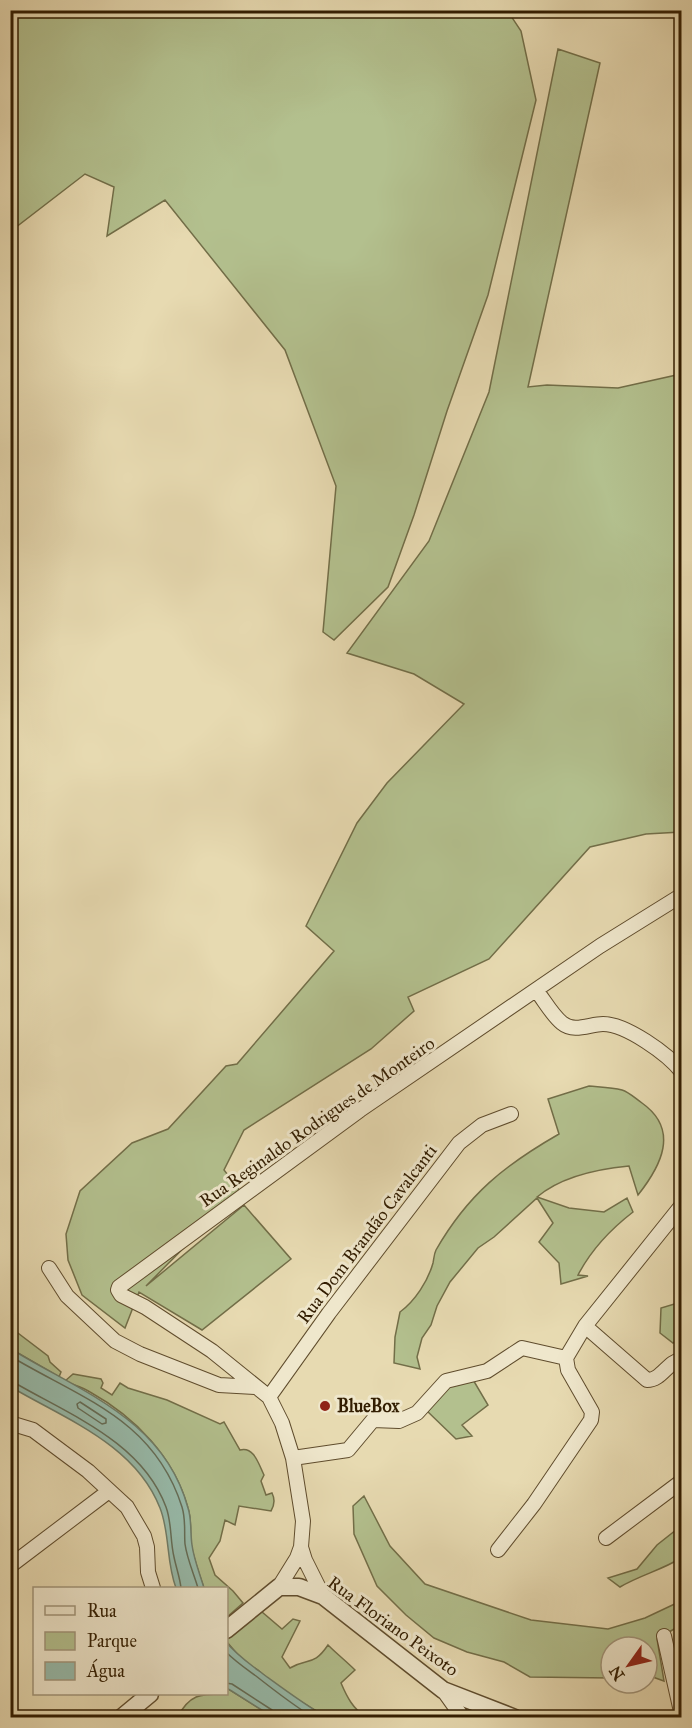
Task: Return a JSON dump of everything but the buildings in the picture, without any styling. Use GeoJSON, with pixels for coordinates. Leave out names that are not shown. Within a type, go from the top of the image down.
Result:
{"type":"FeatureCollection","features":[{"type":"Feature","properties":{"kind":"street","name":"Rua Reginaldo Rodrigues de Monteiro"},"geometry":{"type":"LineString","coordinates":[[255,1387],[212,1351],[145,1307],[121,1295],[119,1287],[360,1110],[681,895]]}},
{"type":"Feature","properties":{"kind":"street"},"geometry":{"type":"LineString","coordinates":[[536,990],[563,1024],[571,1027],[604,1024],[614,1026],[645,1041],[664,1054],[681,1072]]}},
{"type":"Feature","properties":{"kind":"street","name":"Rua Dom Brandão Cavalcanti"},"geometry":{"type":"LineString","coordinates":[[269,1397],[328,1313],[459,1143],[482,1125],[511,1114]]}},
{"type":"Feature","properties":{"kind":"street"},"geometry":{"type":"LineString","coordinates":[[498,1550],[534,1504],[591,1420],[592,1412],[568,1370],[566,1358],[585,1326],[681,1206]]}},
{"type":"Feature","properties":{"kind":"street"},"geometry":{"type":"LineString","coordinates":[[49,1269],[67,1296],[115,1341],[140,1354],[219,1385],[255,1387],[269,1397],[282,1423],[293,1458],[303,1521],[301,1547],[279,1587],[228,1627]]}},
{"type":"Feature","properties":{"kind":"street"},"geometry":{"type":"LineString","coordinates":[[585,1326],[646,1380],[658,1377],[680,1359]]}},
{"type":"Feature","properties":{"kind":"street"},"geometry":{"type":"LineString","coordinates":[[293,1458],[348,1450],[373,1420],[399,1421],[417,1413],[446,1381],[487,1371],[522,1348],[566,1358]]}},
{"type":"Feature","properties":{"kind":"street"},"geometry":{"type":"LineString","coordinates":[[10,1423],[33,1430],[88,1471],[127,1507],[138,1524],[147,1547],[147,1564],[153,1587]]}},
{"type":"Feature","properties":{"kind":"street"},"geometry":{"type":"LineString","coordinates":[[606,1538],[681,1481]]}},
{"type":"Feature","properties":{"kind":"street"},"geometry":{"type":"LineString","coordinates":[[10,1566],[109,1491]]}},
{"type":"Feature","properties":{"kind":"street"},"geometry":{"type":"LineString","coordinates":[[301,1547],[323,1596]]}},
{"type":"Feature","properties":{"kind":"street","name":"Rua Floriano Peixoto"},"geometry":{"type":"LineString","coordinates":[[279,1587],[299,1587],[323,1596],[443,1690],[515,1718]]}},
{"type":"Feature","properties":{"kind":"street"},"geometry":{"type":"LineString","coordinates":[[664,1636],[681,1716]]}},
{"type":"Feature","properties":{"kind":"street"},"geometry":{"type":"LineString","coordinates":[[443,1690],[463,1718]]}},
{"type":"Feature","properties":{"kind":"street"},"geometry":{"type":"LineString","coordinates":[[121,1718],[149,1695]]}},
{"type":"Feature","properties":{"kind":"green space"},"geometry":{"type":"Polygon","coordinates":[[[507,10],[521,31],[536,100],[488,295],[388,587],[334,640],[323,632],[336,486],[285,350],[165,200],[107,236],[114,187],[85,174],[11,231],[11,11],[507,10]]]}},
{"type":"Feature","properties":{"kind":"green space"},"geometry":{"type":"Polygon","coordinates":[[[558,49],[600,63],[528,387],[547,385],[618,388],[681,374],[681,832],[646,834],[590,847],[489,959],[408,997],[414,1011],[371,1049],[244,1130],[224,1170],[240,1191],[146,1286],[244,1205],[291,1259],[202,1330],[139,1292],[125,1328],[82,1295],[68,1260],[66,1234],[80,1191],[132,1143],[168,1129],[226,1066],[237,1064],[334,951],[306,926],[357,823],[387,783],[464,704],[414,674],[347,653],[429,541],[489,392],[558,49]]]}},
{"type":"Feature","properties":{"kind":"green space"},"geometry":{"type":"Polygon","coordinates":[[[589,1086],[625,1091],[642,1103],[654,1114],[661,1125],[663,1148],[654,1172],[638,1195],[629,1166],[580,1175],[557,1184],[537,1197],[569,1208],[604,1212],[627,1198],[633,1212],[609,1233],[589,1257],[578,1275],[588,1276],[561,1284],[559,1263],[539,1242],[553,1223],[537,1198],[494,1237],[478,1248],[450,1282],[437,1306],[431,1325],[422,1338],[417,1357],[420,1369],[394,1363],[395,1337],[400,1312],[411,1302],[424,1284],[431,1270],[436,1250],[448,1230],[489,1183],[522,1157],[559,1134],[548,1099],[589,1086]]]}},
{"type":"Feature","properties":{"kind":"green space"},"geometry":{"type":"Polygon","coordinates":[[[681,1302],[681,1338],[673,1343],[660,1333],[661,1308],[681,1302]]]}},
{"type":"Feature","properties":{"kind":"green space"},"geometry":{"type":"Polygon","coordinates":[[[10,1327],[48,1356],[50,1362],[61,1372],[59,1377],[11,1349],[10,1327]]]}},
{"type":"Feature","properties":{"kind":"green space"},"geometry":{"type":"Polygon","coordinates":[[[73,1374],[101,1379],[103,1383],[101,1388],[112,1395],[120,1383],[128,1388],[167,1400],[220,1424],[224,1422],[240,1450],[249,1451],[255,1457],[264,1475],[261,1481],[266,1495],[272,1493],[273,1495],[272,1509],[271,1511],[239,1506],[235,1525],[225,1520],[220,1541],[209,1558],[215,1575],[233,1591],[243,1603],[228,1616],[228,1587],[204,1587],[191,1544],[189,1513],[182,1489],[163,1455],[137,1426],[107,1402],[65,1381],[73,1374]]]}},
{"type":"Feature","properties":{"kind":"green space"},"geometry":{"type":"Polygon","coordinates":[[[472,1378],[488,1405],[462,1425],[472,1436],[456,1439],[426,1410],[448,1386],[472,1378]]]}},
{"type":"Feature","properties":{"kind":"green space"},"geometry":{"type":"Polygon","coordinates":[[[364,1496],[390,1546],[425,1584],[531,1620],[608,1629],[645,1618],[681,1601],[681,1625],[659,1638],[659,1635],[599,1635],[599,1678],[530,1677],[504,1662],[467,1652],[434,1638],[406,1615],[377,1586],[354,1534],[353,1506],[364,1496]]]}},
{"type":"Feature","properties":{"kind":"green space"},"geometry":{"type":"Polygon","coordinates":[[[681,1526],[681,1558],[620,1587],[608,1578],[637,1569],[657,1545],[681,1526]]]}},
{"type":"Feature","properties":{"kind":"green space"},"geometry":{"type":"Polygon","coordinates":[[[258,1612],[262,1612],[282,1629],[293,1619],[300,1621],[282,1657],[290,1668],[314,1659],[328,1645],[355,1670],[341,1683],[351,1702],[366,1717],[326,1717],[280,1689],[258,1670],[244,1662],[228,1643],[228,1637],[258,1612]]]}},
{"type":"Feature","properties":{"kind":"green space"},"geometry":{"type":"Polygon","coordinates":[[[659,1651],[664,1681],[659,1679],[659,1651]]]}},
{"type":"Feature","properties":{"kind":"green space"},"geometry":{"type":"Polygon","coordinates":[[[228,1689],[273,1717],[177,1718],[187,1704],[197,1697],[228,1695],[228,1689]]]}},
{"type":"Feature","properties":{"kind":"water"},"geometry":{"type":"Polygon","coordinates":[[[11,1349],[117,1411],[140,1430],[160,1452],[176,1477],[188,1508],[193,1551],[204,1587],[176,1587],[160,1508],[149,1486],[134,1467],[116,1450],[75,1422],[11,1387],[11,1349]]]}},
{"type":"Feature","properties":{"kind":"water"},"geometry":{"type":"Polygon","coordinates":[[[228,1644],[259,1671],[326,1717],[273,1717],[228,1689],[228,1644]]]}},
{"type":"Feature","properties":{"kind":"place","name":"BlueBox"},"geometry":{"type":"Point","coordinates":[325,1406]}}]}
